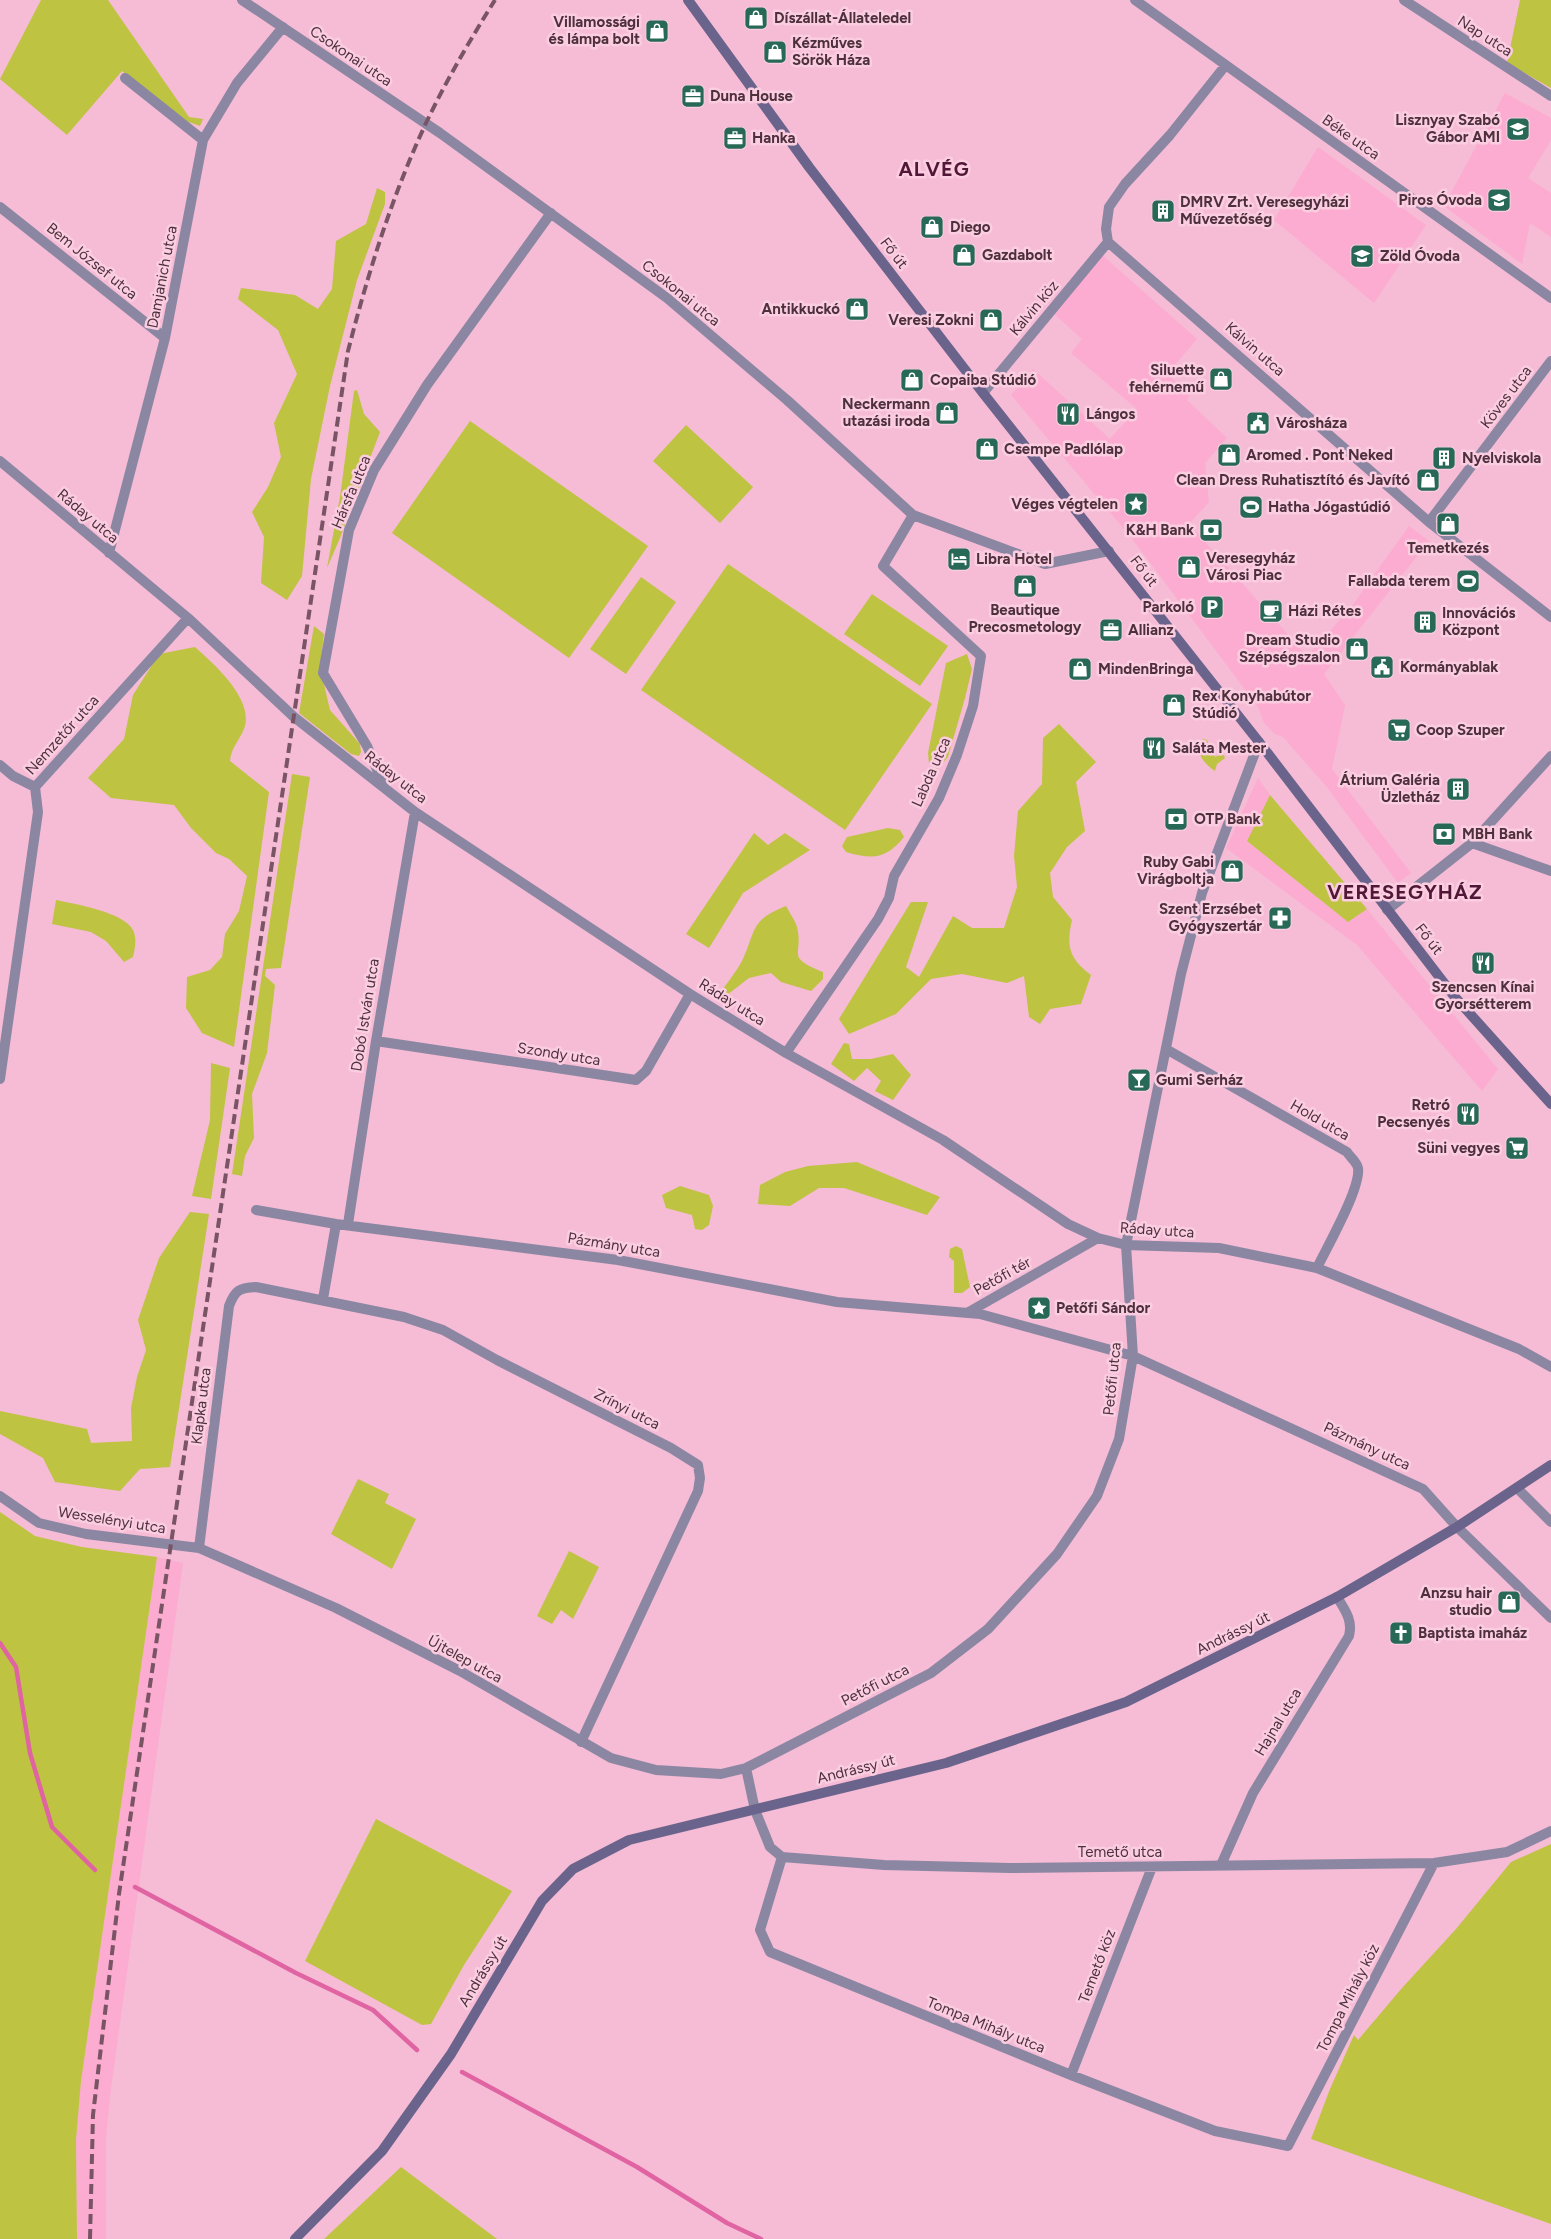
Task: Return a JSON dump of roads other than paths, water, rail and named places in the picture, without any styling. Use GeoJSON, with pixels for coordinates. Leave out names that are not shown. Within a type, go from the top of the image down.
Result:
{"type":"FeatureCollection","features":[{"type":"Feature","properties":{"kind":"main road","name":"Fő út"},"geometry":{"type":"LineString","coordinates":[[688,0],[809,168],[983,393],[1259,742],[1454,996],[1551,1104]]}},
{"type":"Feature","properties":{"kind":"main road","name":"Andrássy út"},"geometry":{"type":"LineString","coordinates":[[295,2239],[382,2151],[451,2054],[542,1901],[574,1870],[629,1840],[946,1763],[1126,1702],[1337,1597],[1457,1527],[1551,1465]]}},
{"type":"Feature","properties":{"kind":"street","name":"Csokonai utca"},"geometry":{"type":"LineString","coordinates":[[242,0],[440,132],[667,298],[787,400],[913,515],[1045,564],[1109,551]]}},
{"type":"Feature","properties":{"kind":"street","name":"Béke utca"},"geometry":{"type":"LineString","coordinates":[[1134,0],[1551,298]]}},
{"type":"Feature","properties":{"kind":"street","name":"Nap utca"},"geometry":{"type":"LineString","coordinates":[[1404,0],[1551,96]]}},
{"type":"Feature","properties":{"kind":"street","name":"Damjanich utca"},"geometry":{"type":"LineString","coordinates":[[110,553],[165,338],[204,140],[237,84],[283,28]]}},
{"type":"Feature","properties":{"kind":"street"},"geometry":{"type":"LineString","coordinates":[[1108,242],[1106,229],[1109,207],[1125,184],[1170,135],[1225,66]]}},
{"type":"Feature","properties":{"kind":"street"},"geometry":{"type":"LineString","coordinates":[[125,78],[204,140]]}},
{"type":"Feature","properties":{"kind":"street","name":"Bem József utca"},"geometry":{"type":"LineString","coordinates":[[0,206],[165,338]]}},
{"type":"Feature","properties":{"kind":"street","name":"Hársfa utca"},"geometry":{"type":"LineString","coordinates":[[385,788],[367,746],[324,674],[349,530],[374,470],[427,385],[550,213]]}},
{"type":"Feature","properties":{"kind":"street","name":"Kálvin köz"},"geometry":{"type":"LineString","coordinates":[[983,393],[1108,242]]}},
{"type":"Feature","properties":{"kind":"street","name":"Kálvin utca"},"geometry":{"type":"LineString","coordinates":[[1108,242],[1430,522],[1551,617]]}},
{"type":"Feature","properties":{"kind":"street","name":"Köves utca"},"geometry":{"type":"LineString","coordinates":[[1430,522],[1551,361]]}},
{"type":"Feature","properties":{"kind":"street","name":"Ráday utca"},"geometry":{"type":"LineString","coordinates":[[0,461],[188,618],[294,717],[415,812],[690,994],[786,1053],[943,1140],[1068,1224],[1098,1238],[1126,1246],[1219,1248],[1317,1268],[1519,1349],[1551,1367]]}},
{"type":"Feature","properties":{"kind":"street","name":"Labda utca"},"geometry":{"type":"LineString","coordinates":[[786,1053],[878,919],[889,898],[894,876],[939,798],[957,755],[973,706],[981,656],[883,566],[913,515]]}},
{"type":"Feature","properties":{"kind":"street","name":"Nemzetőr utca"},"geometry":{"type":"LineString","coordinates":[[0,1079],[38,812],[35,787],[188,618]]}},
{"type":"Feature","properties":{"kind":"street","name":"Petőfi utca"},"geometry":{"type":"LineString","coordinates":[[721,1774],[746,1768],[931,1673],[988,1629],[1057,1554],[1097,1496],[1119,1439],[1132,1356],[1126,1246],[1181,974],[1202,893],[1259,742]]}},
{"type":"Feature","properties":{"kind":"street"},"geometry":{"type":"LineString","coordinates":[[1387,910],[1472,844],[1551,756]]}},
{"type":"Feature","properties":{"kind":"street"},"geometry":{"type":"LineString","coordinates":[[0,765],[13,776],[35,787]]}},
{"type":"Feature","properties":{"kind":"street","name":"Dobó István utca"},"geometry":{"type":"LineString","coordinates":[[348,1224],[376,1041],[415,812]]}},
{"type":"Feature","properties":{"kind":"street"},"geometry":{"type":"LineString","coordinates":[[1472,844],[1551,871]]}},
{"type":"Feature","properties":{"kind":"street","name":"Szondy utca"},"geometry":{"type":"LineString","coordinates":[[376,1041],[636,1080],[646,1071],[690,994]]}},
{"type":"Feature","properties":{"kind":"street","name":"Hold utca"},"geometry":{"type":"LineString","coordinates":[[1166,1049],[1347,1152],[1358,1166],[1358,1180],[1317,1268]]}},
{"type":"Feature","properties":{"kind":"street","name":"Pázmány utca"},"geometry":{"type":"LineString","coordinates":[[256,1210],[336,1224],[348,1224],[618,1260],[837,1302],[966,1313]]}},
{"type":"Feature","properties":{"kind":"street"},"geometry":{"type":"LineString","coordinates":[[323,1299],[336,1224]]}},
{"type":"Feature","properties":{"kind":"street","name":"Petőfi tér"},"geometry":{"type":"LineString","coordinates":[[966,1313],[1098,1238]]}},
{"type":"Feature","properties":{"kind":"street","name":"Zrínyi utca"},"geometry":{"type":"LineString","coordinates":[[256,1287],[323,1299],[404,1317],[443,1330],[497,1360],[671,1448],[698,1465],[700,1478],[698,1492],[581,1742]]}},
{"type":"Feature","properties":{"kind":"street","name":"Klapka utca"},"geometry":{"type":"LineString","coordinates":[[198,1548],[229,1306],[234,1293],[240,1288],[256,1287]]}},
{"type":"Feature","properties":{"kind":"street","name":"Petőfi tér"},"geometry":{"type":"LineString","coordinates":[[966,1313],[980,1314],[1132,1356]]}},
{"type":"Feature","properties":{"kind":"street","name":"Pázmány utca"},"geometry":{"type":"LineString","coordinates":[[1132,1356],[1422,1488],[1457,1527],[1551,1618]]}},
{"type":"Feature","properties":{"kind":"street"},"geometry":{"type":"LineString","coordinates":[[1517,1488],[1551,1522]]}},
{"type":"Feature","properties":{"kind":"street","name":"Wesselényi utca"},"geometry":{"type":"LineString","coordinates":[[0,1496],[39,1523],[86,1534],[198,1548]]}},
{"type":"Feature","properties":{"kind":"street","name":"Újtelep utca"},"geometry":{"type":"LineString","coordinates":[[198,1548],[354,1617],[460,1671],[611,1758],[656,1770],[721,1774]]}},
{"type":"Feature","properties":{"kind":"street","name":"Hajnal utca"},"geometry":{"type":"LineString","coordinates":[[1221,1865],[1253,1793],[1349,1636],[1351,1627],[1348,1616],[1337,1597]]}},
{"type":"Feature","properties":{"kind":"street"},"geometry":{"type":"LineString","coordinates":[[746,1768],[755,1810],[770,1847],[782,1857]]}},
{"type":"Feature","properties":{"kind":"street","name":"Temető utca"},"geometry":{"type":"LineString","coordinates":[[782,1857],[884,1865],[1010,1868],[1152,1868],[1221,1865],[1434,1863],[1507,1852],[1551,1831]]}},
{"type":"Feature","properties":{"kind":"street","name":"Tompa Mihály utca"},"geometry":{"type":"LineString","coordinates":[[782,1857],[760,1930],[770,1952],[1071,2075],[1215,2131],[1288,2146]]}},
{"type":"Feature","properties":{"kind":"street","name":"Tompa Mihály köz"},"geometry":{"type":"LineString","coordinates":[[1288,2146],[1434,1863]]}},
{"type":"Feature","properties":{"kind":"street","name":"Temető köz"},"geometry":{"type":"LineString","coordinates":[[1071,2075],[1152,1868]]}},
{"type":"Feature","properties":{"kind":"waterway"},"geometry":{"type":"LineString","coordinates":[[0,1643],[16,1667],[30,1753],[52,1827],[95,1870]]}},
{"type":"Feature","properties":{"kind":"waterway"},"geometry":{"type":"LineString","coordinates":[[135,1887],[296,1973],[373,2010],[417,2050]]}},
{"type":"Feature","properties":{"kind":"waterway"},"geometry":{"type":"LineString","coordinates":[[462,2072],[637,2167],[727,2223],[761,2239]]}},
{"type":"Feature","properties":{"kind":"railway"},"geometry":{"type":"LineString","coordinates":[[90,2239],[93,2115],[119,1894],[348,351],[382,235],[402,178],[426,123],[450,76],[495,0]]}},
{"type":"Feature","properties":{"kind":"place","name":"Díszállat-Állateledel"},"geometry":{"type":"Point","coordinates":[756,18]}},
{"type":"Feature","properties":{"kind":"place","name":"Villamossági és lámpa bolt"},"geometry":{"type":"Point","coordinates":[657,31]}},
{"type":"Feature","properties":{"kind":"place","name":"Kézműves Sörök Háza"},"geometry":{"type":"Point","coordinates":[775,52]}},
{"type":"Feature","properties":{"kind":"place","name":"Duna House"},"geometry":{"type":"Point","coordinates":[693,96]}},
{"type":"Feature","properties":{"kind":"place","name":"Lisznyay Szabó Gábor AMI"},"geometry":{"type":"Point","coordinates":[1518,129]}},
{"type":"Feature","properties":{"kind":"place","name":"Hanka"},"geometry":{"type":"Point","coordinates":[735,138]}},
{"type":"Feature","properties":{"kind":"place","name":"Piros Óvoda"},"geometry":{"type":"Point","coordinates":[1499,200]}},
{"type":"Feature","properties":{"kind":"place","name":"DMRV Zrt. Veresegyházi Művezetőség"},"geometry":{"type":"Point","coordinates":[1163,211]}},
{"type":"Feature","properties":{"kind":"place","name":"Diego"},"geometry":{"type":"Point","coordinates":[932,227]}},
{"type":"Feature","properties":{"kind":"place","name":"Gazdabolt"},"geometry":{"type":"Point","coordinates":[964,255]}},
{"type":"Feature","properties":{"kind":"place","name":"Zöld Óvoda"},"geometry":{"type":"Point","coordinates":[1362,256]}},
{"type":"Feature","properties":{"kind":"place","name":"Antikkuckó"},"geometry":{"type":"Point","coordinates":[857,309]}},
{"type":"Feature","properties":{"kind":"place","name":"Veresi Zokni"},"geometry":{"type":"Point","coordinates":[991,320]}},
{"type":"Feature","properties":{"kind":"place","name":"Siluette fehérnemű"},"geometry":{"type":"Point","coordinates":[1221,379]}},
{"type":"Feature","properties":{"kind":"place","name":"Copaiba Stúdió"},"geometry":{"type":"Point","coordinates":[912,380]}},
{"type":"Feature","properties":{"kind":"place","name":"Neckermann utazási iroda"},"geometry":{"type":"Point","coordinates":[947,413]}},
{"type":"Feature","properties":{"kind":"place","name":"Lángos"},"geometry":{"type":"Point","coordinates":[1068,414]}},
{"type":"Feature","properties":{"kind":"place","name":"Városháza"},"geometry":{"type":"Point","coordinates":[1258,423]}},
{"type":"Feature","properties":{"kind":"place","name":"Csempe Padlólap"},"geometry":{"type":"Point","coordinates":[987,449]}},
{"type":"Feature","properties":{"kind":"place","name":"Aromed . Pont Neked"},"geometry":{"type":"Point","coordinates":[1229,455]}},
{"type":"Feature","properties":{"kind":"place","name":"Nyelviskola"},"geometry":{"type":"Point","coordinates":[1444,458]}},
{"type":"Feature","properties":{"kind":"place","name":"Clean Dress Ruhatisztító és Javító"},"geometry":{"type":"Point","coordinates":[1428,480]}},
{"type":"Feature","properties":{"kind":"place","name":"Véges végtelen"},"geometry":{"type":"Point","coordinates":[1136,504]}},
{"type":"Feature","properties":{"kind":"place","name":"Hatha Jógastúdió"},"geometry":{"type":"Point","coordinates":[1251,507]}},
{"type":"Feature","properties":{"kind":"place","name":"Temetkezés"},"geometry":{"type":"Point","coordinates":[1448,524]}},
{"type":"Feature","properties":{"kind":"place","name":"K&H Bank"},"geometry":{"type":"Point","coordinates":[1211,530]}},
{"type":"Feature","properties":{"kind":"place","name":"Libra Hotel"},"geometry":{"type":"Point","coordinates":[959,559]}},
{"type":"Feature","properties":{"kind":"place","name":"Veresegyház Városi Piac"},"geometry":{"type":"Point","coordinates":[1189,567]}},
{"type":"Feature","properties":{"kind":"place","name":"Fallabda terem"},"geometry":{"type":"Point","coordinates":[1468,581]}},
{"type":"Feature","properties":{"kind":"place","name":"Beautique Precosmetology"},"geometry":{"type":"Point","coordinates":[1025,586]}},
{"type":"Feature","properties":{"kind":"place","name":"Parkoló"},"geometry":{"type":"Point","coordinates":[1212,607]}},
{"type":"Feature","properties":{"kind":"place","name":"Házi Rétes"},"geometry":{"type":"Point","coordinates":[1271,611]}},
{"type":"Feature","properties":{"kind":"place","name":"Innovációs Központ"},"geometry":{"type":"Point","coordinates":[1425,622]}},
{"type":"Feature","properties":{"kind":"place","name":"Allianz"},"geometry":{"type":"Point","coordinates":[1111,630]}},
{"type":"Feature","properties":{"kind":"place","name":"Dream Studio Szépségszalon"},"geometry":{"type":"Point","coordinates":[1357,649]}},
{"type":"Feature","properties":{"kind":"place","name":"Kormányablak"},"geometry":{"type":"Point","coordinates":[1382,667]}},
{"type":"Feature","properties":{"kind":"place","name":"MindenBringa"},"geometry":{"type":"Point","coordinates":[1080,669]}},
{"type":"Feature","properties":{"kind":"place","name":"Rex Konyhabútor Stúdió"},"geometry":{"type":"Point","coordinates":[1174,705]}},
{"type":"Feature","properties":{"kind":"place","name":"Coop Szuper"},"geometry":{"type":"Point","coordinates":[1399,730]}},
{"type":"Feature","properties":{"kind":"place","name":"Saláta Mester"},"geometry":{"type":"Point","coordinates":[1154,748]}},
{"type":"Feature","properties":{"kind":"place","name":"Átrium Galéria Üzletház"},"geometry":{"type":"Point","coordinates":[1458,789]}},
{"type":"Feature","properties":{"kind":"place","name":"OTP Bank"},"geometry":{"type":"Point","coordinates":[1176,819]}},
{"type":"Feature","properties":{"kind":"place","name":"MBH Bank"},"geometry":{"type":"Point","coordinates":[1444,834]}},
{"type":"Feature","properties":{"kind":"place","name":"Ruby Gabi Virágboltja"},"geometry":{"type":"Point","coordinates":[1232,871]}},
{"type":"Feature","properties":{"kind":"place","name":"Szent Erzsébet Gyógyszertár"},"geometry":{"type":"Point","coordinates":[1280,918]}},
{"type":"Feature","properties":{"kind":"place","name":"Szencsen Kínai Gyorsétterem"},"geometry":{"type":"Point","coordinates":[1483,963]}},
{"type":"Feature","properties":{"kind":"place","name":"Gumi Serház"},"geometry":{"type":"Point","coordinates":[1139,1080]}},
{"type":"Feature","properties":{"kind":"place","name":"Retró Pecsenyés"},"geometry":{"type":"Point","coordinates":[1468,1114]}},
{"type":"Feature","properties":{"kind":"place","name":"Süni vegyes"},"geometry":{"type":"Point","coordinates":[1517,1148]}},
{"type":"Feature","properties":{"kind":"place","name":"Petőfi Sándor"},"geometry":{"type":"Point","coordinates":[1039,1308]}},
{"type":"Feature","properties":{"kind":"place","name":"Anzsu hair studio"},"geometry":{"type":"Point","coordinates":[1509,1602]}},
{"type":"Feature","properties":{"kind":"place","name":"Baptista imaház"},"geometry":{"type":"Point","coordinates":[1401,1633]}},
{"type":"Feature","properties":{"kind":"district","name":"ALVÉG"},"geometry":{"type":"Point","coordinates":[934,169]}},
{"type":"Feature","properties":{"kind":"district","name":"VERESEGYHÁZ"},"geometry":{"type":"Point","coordinates":[1405,892]}}]}
